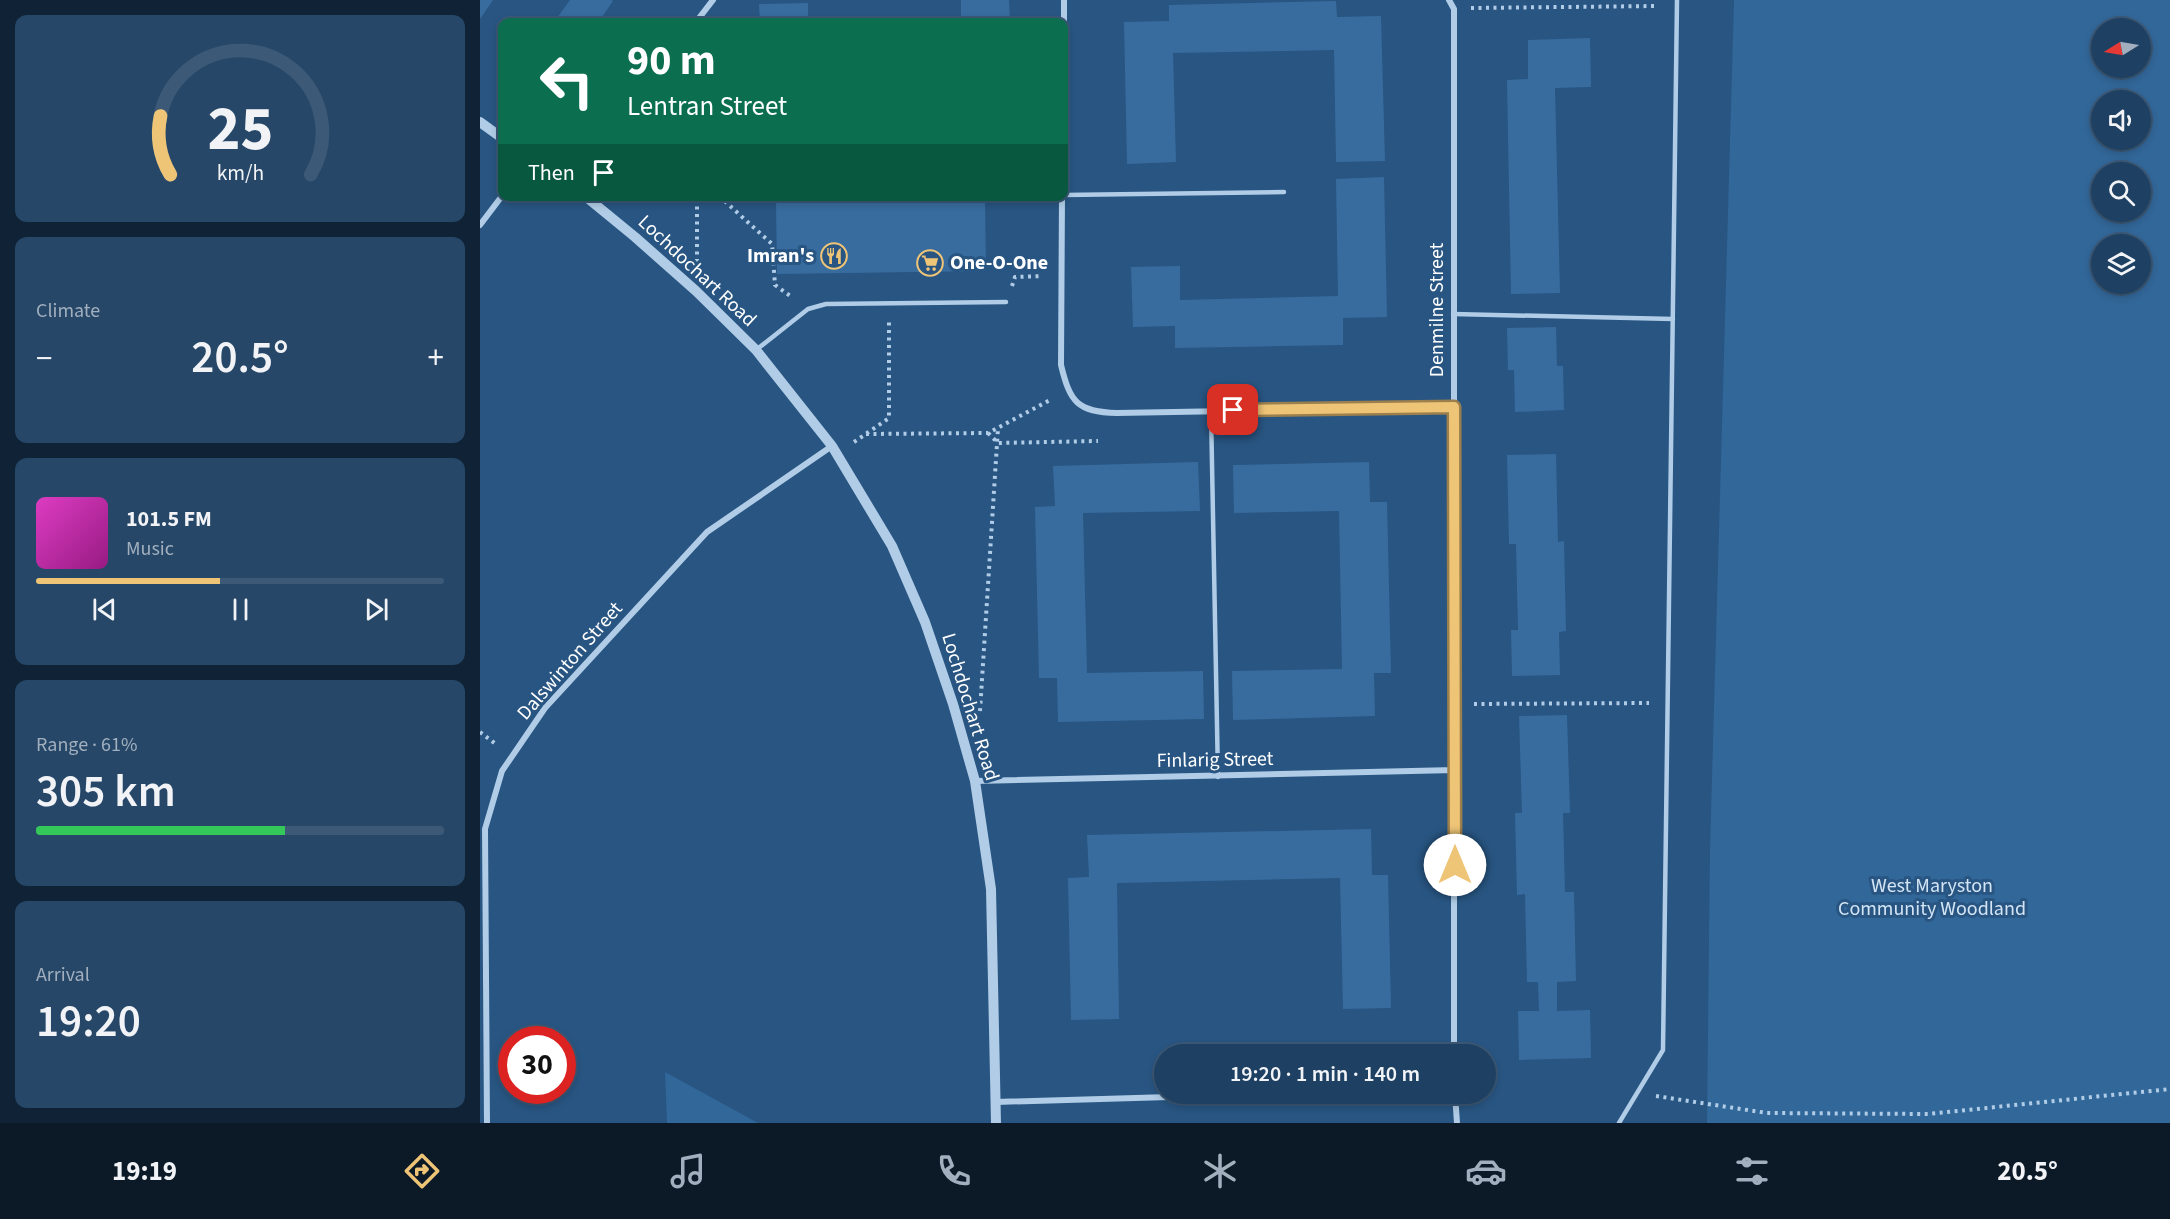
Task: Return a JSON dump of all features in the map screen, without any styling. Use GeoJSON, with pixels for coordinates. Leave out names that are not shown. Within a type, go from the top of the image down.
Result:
{"type":"FeatureCollection","features":[{"type":"Feature","properties":{"kind":"street"},"geometry":{"type":"LineString","coordinates":[[699,18],[713,0]]}},
{"type":"Feature","properties":{"kind":"street"},"geometry":{"type":"LineString","coordinates":[[1064,0],[1064,18]]}},
{"type":"Feature","properties":{"kind":"street","name":"Denmilne Street"},"geometry":{"type":"LineString","coordinates":[[1449,0],[1454,9],[1454,1044]]}},
{"type":"Feature","properties":{"kind":"street"},"geometry":{"type":"LineString","coordinates":[[480,123],[498,135]]}},
{"type":"Feature","properties":{"kind":"street"},"geometry":{"type":"LineString","coordinates":[[480,225],[498,201]]}},
{"type":"Feature","properties":{"kind":"street","name":"Lochdochart Road"},"geometry":{"type":"LineString","coordinates":[[591,201],[696,291],[756,351],[834,450],[892,546],[925,622],[953,704],[975,781],[991,889],[996,1123]]}},
{"type":"Feature","properties":{"kind":"street"},"geometry":{"type":"LineString","coordinates":[[1063,201],[1061,365],[1068,391],[1084,408],[1100,412],[1454,407]]}},
{"type":"Feature","properties":{"kind":"street","name":"Dalswinton Street"},"geometry":{"type":"LineString","coordinates":[[487,1123],[485,829],[502,771],[545,708],[707,532],[834,450]]}},
{"type":"Feature","properties":{"kind":"street","name":"Finlarig Street"},"geometry":{"type":"LineString","coordinates":[[975,781],[1455,770]]}},
{"type":"Feature","properties":{"kind":"street"},"geometry":{"type":"LineString","coordinates":[[996,1102],[1154,1097]]}},
{"type":"Feature","properties":{"kind":"street"},"geometry":{"type":"LineString","coordinates":[[1456,1104],[1457,1123]]}},
{"type":"Feature","properties":{"kind":"lane"},"geometry":{"type":"LineString","coordinates":[[1619,1123],[1663,1050],[1677,3]]}},
{"type":"Feature","properties":{"kind":"lane"},"geometry":{"type":"LineString","coordinates":[[1068,196],[1284,192]]}},
{"type":"Feature","properties":{"kind":"lane","name":"Lochdochart Road"},"geometry":{"type":"LineString","coordinates":[[756,351],[808,309],[826,304],[1006,302]]}},
{"type":"Feature","properties":{"kind":"lane"},"geometry":{"type":"LineString","coordinates":[[1453,314],[1673,319]]}},
{"type":"Feature","properties":{"kind":"lane"},"geometry":{"type":"LineString","coordinates":[[1211,411],[1218,777]]}},
{"type":"Feature","properties":{"kind":"path"},"geometry":{"type":"LineString","coordinates":[[1489,7],[1677,3]]}},
{"type":"Feature","properties":{"kind":"path"},"geometry":{"type":"LineString","coordinates":[[696,291],[697,201]]}},
{"type":"Feature","properties":{"kind":"path"},"geometry":{"type":"LineString","coordinates":[[725,201],[772,244],[775,285],[808,309]]}},
{"type":"Feature","properties":{"kind":"path"},"geometry":{"type":"LineString","coordinates":[[1006,302],[1015,277],[1062,274]]}},
{"type":"Feature","properties":{"kind":"path"},"geometry":{"type":"LineString","coordinates":[[834,450],[866,434],[889,418],[889,302]]}},
{"type":"Feature","properties":{"kind":"path"},"geometry":{"type":"LineString","coordinates":[[866,434],[988,433],[1068,391]]}},
{"type":"Feature","properties":{"kind":"path"},"geometry":{"type":"LineString","coordinates":[[980,711],[998,428]]}},
{"type":"Feature","properties":{"kind":"path"},"geometry":{"type":"LineString","coordinates":[[988,433],[998,443],[1098,441]]}},
{"type":"Feature","properties":{"kind":"path"},"geometry":{"type":"LineString","coordinates":[[1455,704],[1668,703]]}},
{"type":"Feature","properties":{"kind":"path"},"geometry":{"type":"LineString","coordinates":[[1637,1094],[1767,1113],[1928,1114],[2170,1089]]}},
{"type":"Feature","properties":{"kind":"green space","name":"West Maryston Community Woodland"},"geometry":{"type":"Polygon","coordinates":[[[1734,0],[2170,0],[2170,1123],[1707,1123],[1710,849],[1734,0]]]}},
{"type":"Feature","properties":{"kind":"green space"},"geometry":{"type":"Polygon","coordinates":[[[665,1072],[758,1123],[667,1123],[665,1072]]]}},
{"type":"Feature","properties":{"kind":"building"},"geometry":{"type":"Polygon","coordinates":[[[480,0],[493,0],[480,19],[480,0]]]}},
{"type":"Feature","properties":{"kind":"building"},"geometry":{"type":"Polygon","coordinates":[[[570,0],[613,1],[601,18],[557,18],[570,0]]]}},
{"type":"Feature","properties":{"kind":"building"},"geometry":{"type":"Polygon","coordinates":[[[961,0],[1009,0],[1010,18],[961,18],[961,0]]]}},
{"type":"Feature","properties":{"kind":"building"},"geometry":{"type":"Polygon","coordinates":[[[1336,1],[1337,17],[1381,16],[1385,161],[1336,162],[1334,50],[1173,53],[1176,162],[1127,164],[1124,22],[1169,21],[1169,5],[1336,1]]]}},
{"type":"Feature","properties":{"kind":"building"},"geometry":{"type":"Polygon","coordinates":[[[808,3],[808,18],[760,18],[759,4],[808,3]]]}},
{"type":"Feature","properties":{"kind":"building"},"geometry":{"type":"Polygon","coordinates":[[[918,16],[918,18],[854,18],[918,16]]]}},
{"type":"Feature","properties":{"kind":"building"},"geometry":{"type":"Polygon","coordinates":[[[1590,38],[1591,87],[1555,88],[1560,293],[1511,294],[1507,80],[1528,79],[1528,40],[1590,38]]]}},
{"type":"Feature","properties":{"kind":"building"},"geometry":{"type":"Polygon","coordinates":[[[1384,177],[1387,317],[1343,318],[1343,345],[1175,348],[1175,326],[1133,327],[1131,267],[1180,266],[1180,300],[1338,296],[1336,179],[1384,177]]]}},
{"type":"Feature","properties":{"kind":"building"},"geometry":{"type":"Polygon","coordinates":[[[985,201],[986,271],[777,274],[776,202],[985,201]]]}},
{"type":"Feature","properties":{"kind":"building"},"geometry":{"type":"Polygon","coordinates":[[[1556,327],[1557,366],[1563,366],[1564,410],[1515,412],[1514,370],[1508,370],[1507,328],[1556,327]]]}},
{"type":"Feature","properties":{"kind":"building"},"geometry":{"type":"Polygon","coordinates":[[[1556,454],[1558,542],[1564,541],[1566,631],[1559,632],[1560,675],[1512,676],[1511,630],[1518,630],[1516,544],[1509,544],[1507,455],[1556,454]]]}},
{"type":"Feature","properties":{"kind":"building"},"geometry":{"type":"Polygon","coordinates":[[[1198,462],[1200,511],[1083,513],[1087,673],[1203,671],[1204,719],[1058,722],[1057,678],[1039,678],[1035,507],[1055,506],[1053,466],[1198,462]]]}},
{"type":"Feature","properties":{"kind":"building"},"geometry":{"type":"Polygon","coordinates":[[[1369,462],[1370,502],[1387,502],[1391,673],[1374,673],[1375,716],[1233,720],[1232,671],[1342,669],[1339,511],[1234,513],[1233,465],[1369,462]]]}},
{"type":"Feature","properties":{"kind":"building"},"geometry":{"type":"Polygon","coordinates":[[[1567,715],[1570,813],[1563,813],[1565,892],[1574,892],[1576,981],[1557,982],[1557,1011],[1590,1010],[1591,1058],[1519,1060],[1518,1011],[1539,1011],[1538,982],[1527,982],[1525,894],[1517,895],[1515,813],[1522,813],[1519,716],[1567,715]]]}},
{"type":"Feature","properties":{"kind":"building"},"geometry":{"type":"Polygon","coordinates":[[[1371,829],[1372,875],[1388,875],[1391,1008],[1343,1009],[1340,878],[1117,883],[1119,1019],[1071,1020],[1068,878],[1089,877],[1087,835],[1371,829]]]}},
{"type":"Feature","properties":{"kind":"place","name":"Imran's"},"geometry":{"type":"Point","coordinates":[834,256]}},
{"type":"Feature","properties":{"kind":"place","name":"One-O-One"},"geometry":{"type":"Point","coordinates":[930,263]}},
{"type":"Feature","properties":{"kind":"route"},"geometry":{"type":"LineString","coordinates":[[1233,410],[1454,407],[1455,865]]}}]}
